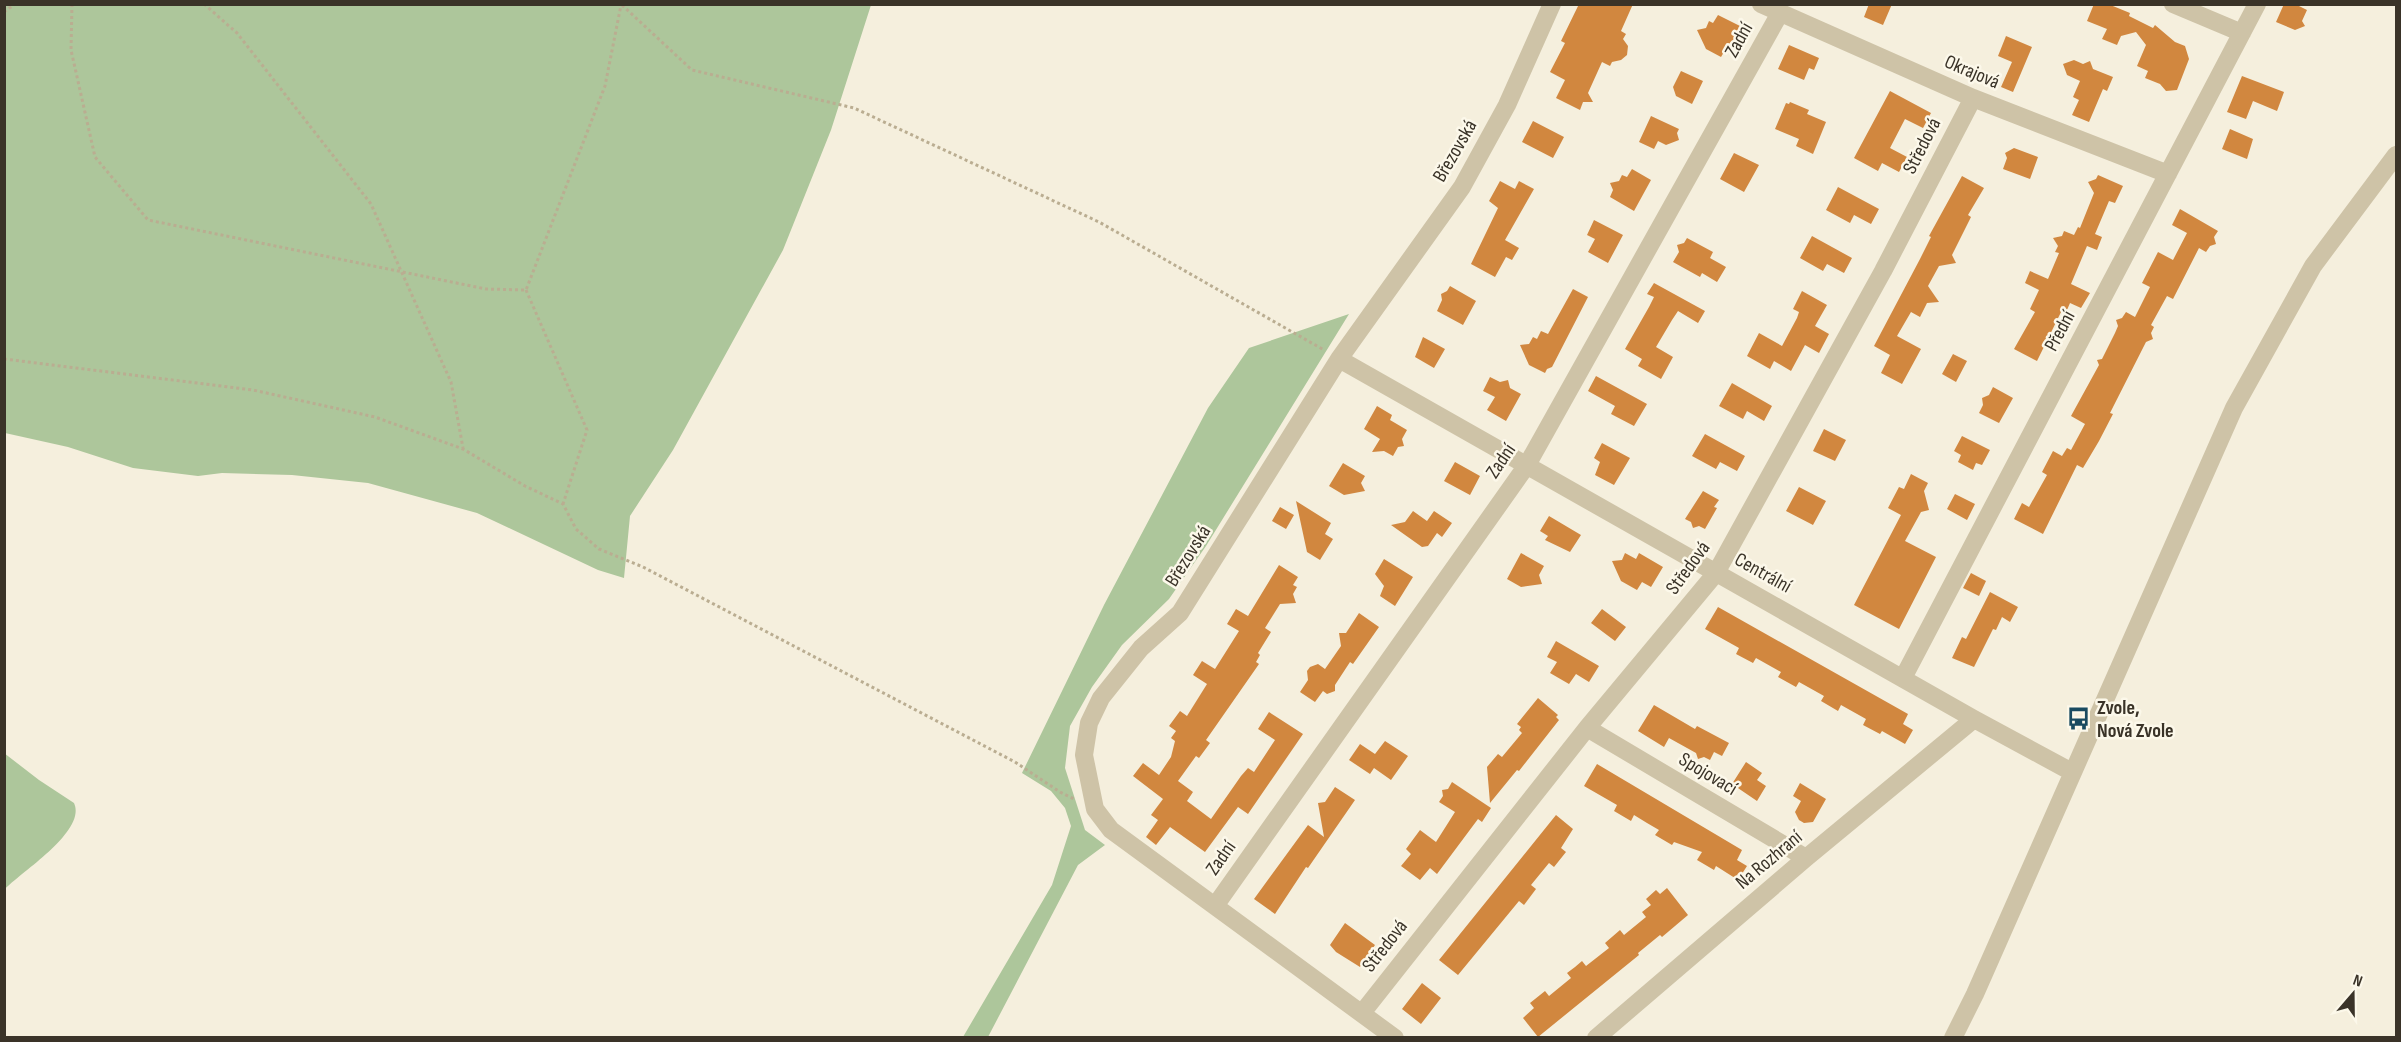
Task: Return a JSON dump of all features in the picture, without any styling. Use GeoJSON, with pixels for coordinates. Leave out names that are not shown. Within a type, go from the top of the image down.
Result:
{"type":"FeatureCollection","features":[{"type":"Feature","properties":{"kind":"street","name":"Březovská"},"geometry":{"type":"LineString","coordinates":[[1395,1038],[1111,830],[1095,809],[1084,755],[1089,723],[1101,698],[1141,648],[1180,612],[1339,358],[1462,187],[1507,105],[1552,4]]}},
{"type":"Feature","properties":{"kind":"street","name":"Okrajová"},"geometry":{"type":"LineString","coordinates":[[1761,4],[1973,98],[2168,174]]}},
{"type":"Feature","properties":{"kind":"street"},"geometry":{"type":"LineString","coordinates":[[2174,4],[2242,33]]}},
{"type":"Feature","properties":{"kind":"street","name":"Přední"},"geometry":{"type":"LineString","coordinates":[[1903,678],[2257,4]]}},
{"type":"Feature","properties":{"kind":"street","name":"Zadní"},"geometry":{"type":"LineString","coordinates":[[1215,906],[1527,465],[1780,14]]}},
{"type":"Feature","properties":{"kind":"street","name":"Středová"},"geometry":{"type":"LineString","coordinates":[[1362,1012],[1587,728],[1716,573],[1883,271],[1973,98]]}},
{"type":"Feature","properties":{"kind":"street"},"geometry":{"type":"LineString","coordinates":[[1953,1038],[1975,994],[2234,408],[2313,266],[2397,155]]}},
{"type":"Feature","properties":{"kind":"street","name":"Centrální"},"geometry":{"type":"LineString","coordinates":[[1339,358],[1974,719],[2072,772]]}},
{"type":"Feature","properties":{"kind":"street","name":"Na Rozhraní"},"geometry":{"type":"LineString","coordinates":[[1596,1038],[1806,858],[1974,719]]}},
{"type":"Feature","properties":{"kind":"street","name":"Spojovací"},"geometry":{"type":"LineString","coordinates":[[1587,728],[1806,858]]}},
{"type":"Feature","properties":{"kind":"path"},"geometry":{"type":"LineString","coordinates":[[4,12],[15,4]]}},
{"type":"Feature","properties":{"kind":"path"},"geometry":{"type":"LineString","coordinates":[[72,4],[71,50],[95,158],[148,220],[486,289],[526,290]]}},
{"type":"Feature","properties":{"kind":"path"},"geometry":{"type":"LineString","coordinates":[[204,4],[237,33],[371,204],[451,382],[463,449]]}},
{"type":"Feature","properties":{"kind":"path"},"geometry":{"type":"LineString","coordinates":[[621,5],[692,70],[854,108],[1099,222],[1339,358]]}},
{"type":"Feature","properties":{"kind":"path"},"geometry":{"type":"LineString","coordinates":[[562,504],[587,430],[526,290],[605,86],[621,5]]}},
{"type":"Feature","properties":{"kind":"path"},"geometry":{"type":"LineString","coordinates":[[4,359],[253,390],[375,417],[463,449],[525,486],[562,504],[576,530],[599,549],[643,567],[1016,762],[1060,792],[1095,809]]}},
{"type":"Feature","properties":{"kind":"green space"},"geometry":{"type":"Polygon","coordinates":[[[4,5],[871,5],[831,130],[783,250],[673,450],[630,516],[624,578],[598,570],[477,513],[368,483],[292,475],[222,473],[198,476],[133,468],[68,447],[5,433],[4,5]]]}},
{"type":"Feature","properties":{"kind":"green space"},"geometry":{"type":"Polygon","coordinates":[[[1349,314],[1206,546],[1169,599],[1122,645],[1092,687],[1070,726],[1065,768],[1085,830],[1105,845],[1078,865],[988,1037],[963,1037],[1052,885],[1071,826],[1065,808],[1051,791],[1022,773],[1104,605],[1208,408],[1249,348],[1349,314]]]}},
{"type":"Feature","properties":{"kind":"green space"},"geometry":{"type":"Polygon","coordinates":[[[4,753],[74,803],[75,814],[71,826],[62,838],[5,889],[4,753]]]}},
{"type":"Feature","properties":{"kind":"building"},"geometry":{"type":"Polygon","coordinates":[[[1579,4],[1633,4],[1621,31],[1626,34],[1623,39],[1628,46],[1627,55],[1621,60],[1612,62],[1610,66],[1602,62],[1588,93],[1593,102],[1583,102],[1580,110],[1556,98],[1565,80],[1550,72],[1565,43],[1561,41],[1579,4]]]}},
{"type":"Feature","properties":{"kind":"building"},"geometry":{"type":"Polygon","coordinates":[[[1869,4],[1892,4],[1883,25],[1864,17],[1869,4]]]}},
{"type":"Feature","properties":{"kind":"building"},"geometry":{"type":"Polygon","coordinates":[[[2094,4],[2108,4],[2130,13],[2129,16],[2153,28],[2155,25],[2175,42],[2185,46],[2189,59],[2177,90],[2166,91],[2160,84],[2145,78],[2148,71],[2137,66],[2146,45],[2136,32],[2121,36],[2117,45],[2102,39],[2107,29],[2087,21],[2094,4]]]}},
{"type":"Feature","properties":{"kind":"building"},"geometry":{"type":"Polygon","coordinates":[[[2284,4],[2295,4],[2307,10],[2302,21],[2305,26],[2295,30],[2276,22],[2284,4]]]}},
{"type":"Feature","properties":{"kind":"building"},"geometry":{"type":"Polygon","coordinates":[[[1718,15],[1740,26],[1729,52],[1724,52],[1721,57],[1706,49],[1697,30],[1706,28],[1709,21],[1713,23],[1718,15]]]}},
{"type":"Feature","properties":{"kind":"building"},"geometry":{"type":"Polygon","coordinates":[[[2006,36],[2032,47],[2013,92],[2001,87],[2012,62],[1998,56],[2006,36]]]}},
{"type":"Feature","properties":{"kind":"building"},"geometry":{"type":"Polygon","coordinates":[[[1789,45],[1819,58],[1814,70],[1809,68],[1804,80],[1778,69],[1789,45]]]}},
{"type":"Feature","properties":{"kind":"building"},"geometry":{"type":"Polygon","coordinates":[[[2074,60],[2083,64],[2090,61],[2093,69],[2113,77],[2107,91],[2103,89],[2089,122],[2072,115],[2079,100],[2073,97],[2080,81],[2067,75],[2063,64],[2074,60]]]}},
{"type":"Feature","properties":{"kind":"building"},"geometry":{"type":"Polygon","coordinates":[[[1681,71],[1703,81],[1692,104],[1676,96],[1673,87],[1681,71]]]}},
{"type":"Feature","properties":{"kind":"building"},"geometry":{"type":"Polygon","coordinates":[[[2242,76],[2284,92],[2277,111],[2253,101],[2246,119],[2227,112],[2242,76]]]}},
{"type":"Feature","properties":{"kind":"building"},"geometry":{"type":"Polygon","coordinates":[[[1890,91],[1931,113],[1923,128],[1905,119],[1890,148],[1907,157],[1899,172],[1882,163],[1878,171],[1854,158],[1890,91]]]}},
{"type":"Feature","properties":{"kind":"building"},"geometry":{"type":"Polygon","coordinates":[[[1790,102],[1809,110],[1807,114],[1826,122],[1813,154],[1796,146],[1799,139],[1775,129],[1786,103],[1790,102]]]}},
{"type":"Feature","properties":{"kind":"building"},"geometry":{"type":"Polygon","coordinates":[[[1651,116],[1679,129],[1677,133],[1679,140],[1666,145],[1658,141],[1654,149],[1639,142],[1651,116]]]}},
{"type":"Feature","properties":{"kind":"building"},"geometry":{"type":"Polygon","coordinates":[[[1533,121],[1564,137],[1553,158],[1522,142],[1533,121]]]}},
{"type":"Feature","properties":{"kind":"building"},"geometry":{"type":"Polygon","coordinates":[[[2230,129],[2253,139],[2247,159],[2222,149],[2230,129]]]}},
{"type":"Feature","properties":{"kind":"building"},"geometry":{"type":"Polygon","coordinates":[[[2014,148],[2038,157],[2030,179],[2003,169],[2007,158],[2005,153],[2014,148]]]}},
{"type":"Feature","properties":{"kind":"building"},"geometry":{"type":"Polygon","coordinates":[[[1734,153],[1759,165],[1744,192],[1720,179],[1734,153]]]}},
{"type":"Feature","properties":{"kind":"building"},"geometry":{"type":"Polygon","coordinates":[[[1632,169],[1651,180],[1634,211],[1610,197],[1613,190],[1610,183],[1619,181],[1622,175],[1627,177],[1632,169]]]}},
{"type":"Feature","properties":{"kind":"building"},"geometry":{"type":"Polygon","coordinates":[[[2098,175],[2123,186],[2115,203],[2109,201],[2095,234],[2102,237],[2097,250],[2087,246],[2071,284],[2090,293],[2081,308],[2070,303],[2067,310],[2063,308],[2037,361],[2014,349],[2035,312],[2030,309],[2039,290],[2025,283],[2030,271],[2048,279],[2059,253],[2055,252],[2058,246],[2053,238],[2062,236],[2064,231],[2074,235],[2078,227],[2080,228],[2094,193],[2088,182],[2096,179],[2098,175]]]}},
{"type":"Feature","properties":{"kind":"building"},"geometry":{"type":"Polygon","coordinates":[[[1962,176],[1984,188],[1968,215],[1971,217],[1952,255],[1956,263],[1939,266],[1928,286],[1939,302],[1927,303],[1920,317],[1911,312],[1897,336],[1921,349],[1902,384],[1881,373],[1890,355],[1874,346],[1962,176]]]}},
{"type":"Feature","properties":{"kind":"building"},"geometry":{"type":"Polygon","coordinates":[[[1500,181],[1515,189],[1519,181],[1534,189],[1505,240],[1519,248],[1512,260],[1506,257],[1495,277],[1471,264],[1498,208],[1489,201],[1500,181]]]}},
{"type":"Feature","properties":{"kind":"building"},"geometry":{"type":"Polygon","coordinates":[[[1838,187],[1879,209],[1871,224],[1854,215],[1850,223],[1826,210],[1838,187]]]}},
{"type":"Feature","properties":{"kind":"building"},"geometry":{"type":"Polygon","coordinates":[[[2180,209],[2218,231],[2214,237],[2216,244],[2210,246],[2206,252],[2199,248],[2173,299],[2167,296],[2151,325],[2154,327],[2151,333],[2153,339],[2146,342],[2110,413],[2113,414],[2099,441],[2083,468],[2077,465],[2043,534],[2014,519],[2022,503],[2029,507],[2047,475],[2042,472],[2053,451],[2062,456],[2067,448],[2071,450],[2085,424],[2071,416],[2099,365],[2097,360],[2102,359],[2115,333],[2118,326],[2116,320],[2122,318],[2126,312],[2135,317],[2150,287],[2142,283],[2158,252],[2173,260],[2187,233],[2172,225],[2180,209]]]}},
{"type":"Feature","properties":{"kind":"building"},"geometry":{"type":"Polygon","coordinates":[[[1594,220],[1623,235],[1608,263],[1588,252],[1595,239],[1587,235],[1594,220]]]}},
{"type":"Feature","properties":{"kind":"building"},"geometry":{"type":"Polygon","coordinates":[[[1812,236],[1852,258],[1844,273],[1827,264],[1823,271],[1800,258],[1812,236]]]}},
{"type":"Feature","properties":{"kind":"building"},"geometry":{"type":"Polygon","coordinates":[[[1687,238],[1713,252],[1710,258],[1726,267],[1717,282],[1702,273],[1700,277],[1673,262],[1679,252],[1677,245],[1684,243],[1687,238]]]}},
{"type":"Feature","properties":{"kind":"building"},"geometry":{"type":"Polygon","coordinates":[[[1654,283],[1705,311],[1698,323],[1678,311],[1672,320],[1656,347],[1673,357],[1661,379],[1638,366],[1642,359],[1625,349],[1654,297],[1647,294],[1654,283]]]}},
{"type":"Feature","properties":{"kind":"building"},"geometry":{"type":"Polygon","coordinates":[[[1450,286],[1476,301],[1463,325],[1437,311],[1442,300],[1441,294],[1450,286]]]}},
{"type":"Feature","properties":{"kind":"building"},"geometry":{"type":"Polygon","coordinates":[[[1573,289],[1588,297],[1552,367],[1545,373],[1529,365],[1520,345],[1529,344],[1533,337],[1537,339],[1541,331],[1548,334],[1573,289]]]}},
{"type":"Feature","properties":{"kind":"building"},"geometry":{"type":"Polygon","coordinates":[[[1802,291],[1827,305],[1815,326],[1829,334],[1819,353],[1805,345],[1791,371],[1774,361],[1770,369],[1747,356],[1759,333],[1782,346],[1797,318],[1799,312],[1793,309],[1802,291]]]}},
{"type":"Feature","properties":{"kind":"building"},"geometry":{"type":"Polygon","coordinates":[[[1423,337],[1445,349],[1434,368],[1415,357],[1423,337]]]}},
{"type":"Feature","properties":{"kind":"building"},"geometry":{"type":"Polygon","coordinates":[[[1953,354],[1967,361],[1956,382],[1942,374],[1953,354]]]}},
{"type":"Feature","properties":{"kind":"building"},"geometry":{"type":"Polygon","coordinates":[[[1596,376],[1647,404],[1634,426],[1611,414],[1615,406],[1588,391],[1596,376]]]}},
{"type":"Feature","properties":{"kind":"building"},"geometry":{"type":"Polygon","coordinates":[[[1490,377],[1500,382],[1508,380],[1510,388],[1521,394],[1506,421],[1487,410],[1495,397],[1483,391],[1490,377]]]}},
{"type":"Feature","properties":{"kind":"building"},"geometry":{"type":"Polygon","coordinates":[[[1732,383],[1772,406],[1764,421],[1747,411],[1743,419],[1719,406],[1732,383]]]}},
{"type":"Feature","properties":{"kind":"building"},"geometry":{"type":"Polygon","coordinates":[[[1993,387],[2013,398],[1999,423],[1979,413],[1983,405],[1982,398],[1989,395],[1993,387]]]}},
{"type":"Feature","properties":{"kind":"building"},"geometry":{"type":"Polygon","coordinates":[[[1377,406],[1392,415],[1390,420],[1407,430],[1402,439],[1404,446],[1398,447],[1393,456],[1384,451],[1372,452],[1380,439],[1364,429],[1377,406]]]}},
{"type":"Feature","properties":{"kind":"building"},"geometry":{"type":"Polygon","coordinates":[[[1824,429],[1846,440],[1835,461],[1813,451],[1824,429]]]}},
{"type":"Feature","properties":{"kind":"building"},"geometry":{"type":"Polygon","coordinates":[[[1705,434],[1745,456],[1737,471],[1720,462],[1716,469],[1692,456],[1705,434]]]}},
{"type":"Feature","properties":{"kind":"building"},"geometry":{"type":"Polygon","coordinates":[[[1962,436],[1990,450],[1982,465],[1976,463],[1973,470],[1958,462],[1961,455],[1954,451],[1962,436]]]}},
{"type":"Feature","properties":{"kind":"building"},"geometry":{"type":"Polygon","coordinates":[[[1602,443],[1630,458],[1614,485],[1595,475],[1600,462],[1594,458],[1602,443]]]}},
{"type":"Feature","properties":{"kind":"building"},"geometry":{"type":"Polygon","coordinates":[[[1455,462],[1480,476],[1470,495],[1444,481],[1455,462]]]}},
{"type":"Feature","properties":{"kind":"building"},"geometry":{"type":"Polygon","coordinates":[[[1343,463],[1365,476],[1361,483],[1365,491],[1344,495],[1329,486],[1343,463]]]}},
{"type":"Feature","properties":{"kind":"building"},"geometry":{"type":"Polygon","coordinates":[[[1911,474],[1928,483],[1924,491],[1929,510],[1921,512],[1905,541],[1936,557],[1899,629],[1854,605],[1901,515],[1888,508],[1899,487],[1904,489],[1911,474]]]}},
{"type":"Feature","properties":{"kind":"building"},"geometry":{"type":"Polygon","coordinates":[[[1799,487],[1826,501],[1813,525],[1786,511],[1799,487]]]}},
{"type":"Feature","properties":{"kind":"building"},"geometry":{"type":"Polygon","coordinates":[[[1703,491],[1719,500],[1714,507],[1717,508],[1705,529],[1699,526],[1693,528],[1691,522],[1685,519],[1703,491]]]}},
{"type":"Feature","properties":{"kind":"building"},"geometry":{"type":"Polygon","coordinates":[[[1955,494],[1975,504],[1967,520],[1947,509],[1955,494]]]}},
{"type":"Feature","properties":{"kind":"building"},"geometry":{"type":"Polygon","coordinates":[[[1296,501],[1331,523],[1325,534],[1333,539],[1320,560],[1307,552],[1296,501]]]}},
{"type":"Feature","properties":{"kind":"building"},"geometry":{"type":"Polygon","coordinates":[[[1280,507],[1294,515],[1286,529],[1272,521],[1280,507]]]}},
{"type":"Feature","properties":{"kind":"building"},"geometry":{"type":"Polygon","coordinates":[[[1413,511],[1427,521],[1434,511],[1452,523],[1442,537],[1437,533],[1428,546],[1422,547],[1391,525],[1405,522],[1413,511]]]}},
{"type":"Feature","properties":{"kind":"building"},"geometry":{"type":"Polygon","coordinates":[[[1549,516],[1581,535],[1570,552],[1545,540],[1548,536],[1540,531],[1549,516]]]}},
{"type":"Feature","properties":{"kind":"building"},"geometry":{"type":"Polygon","coordinates":[[[1521,553],[1544,566],[1539,575],[1542,584],[1521,587],[1507,579],[1521,553]]]}},
{"type":"Feature","properties":{"kind":"building"},"geometry":{"type":"Polygon","coordinates":[[[1625,553],[1636,559],[1639,553],[1663,567],[1651,587],[1642,582],[1637,590],[1621,581],[1612,561],[1622,560],[1625,553]]]}},
{"type":"Feature","properties":{"kind":"building"},"geometry":{"type":"Polygon","coordinates":[[[1384,559],[1413,577],[1395,606],[1380,596],[1384,586],[1375,574],[1384,559]]]}},
{"type":"Feature","properties":{"kind":"building"},"geometry":{"type":"Polygon","coordinates":[[[1279,565],[1298,577],[1293,585],[1297,587],[1293,594],[1296,603],[1280,604],[1265,628],[1271,632],[1258,653],[1260,655],[1256,662],[1259,664],[1206,740],[1210,743],[1199,758],[1196,756],[1178,781],[1193,792],[1187,801],[1211,819],[1248,768],[1254,772],[1275,740],[1258,729],[1269,712],[1303,734],[1248,814],[1238,807],[1205,852],[1170,827],[1156,845],[1146,837],[1158,820],[1151,815],[1163,799],[1133,776],[1143,763],[1159,775],[1171,757],[1175,741],[1171,738],[1176,731],[1169,726],[1180,711],[1187,716],[1207,684],[1193,675],[1202,661],[1215,669],[1239,631],[1227,624],[1236,609],[1248,616],[1279,565]]]}},
{"type":"Feature","properties":{"kind":"building"},"geometry":{"type":"Polygon","coordinates":[[[1971,573],[1986,581],[1979,596],[1963,588],[1971,573]]]}},
{"type":"Feature","properties":{"kind":"building"},"geometry":{"type":"Polygon","coordinates":[[[1990,592],[2018,607],[2010,622],[2002,617],[1996,630],[1993,629],[1974,667],[1952,658],[1962,637],[1966,639],[1990,592]]]}},
{"type":"Feature","properties":{"kind":"building"},"geometry":{"type":"Polygon","coordinates":[[[1718,607],[1908,714],[1903,724],[1913,730],[1905,744],[1882,731],[1880,734],[1863,725],[1866,719],[1841,705],[1838,711],[1821,701],[1824,696],[1799,682],[1796,687],[1778,677],[1781,672],[1756,658],[1753,663],[1736,654],[1739,648],[1705,629],[1718,607]]]}},
{"type":"Feature","properties":{"kind":"building"},"geometry":{"type":"Polygon","coordinates":[[[1602,609],[1626,627],[1615,641],[1591,623],[1602,609]]]}},
{"type":"Feature","properties":{"kind":"building"},"geometry":{"type":"Polygon","coordinates":[[[1359,613],[1379,627],[1353,664],[1350,662],[1335,685],[1335,691],[1327,694],[1323,691],[1315,702],[1300,692],[1308,680],[1307,671],[1318,664],[1325,669],[1341,646],[1339,633],[1346,633],[1359,613]]]}},
{"type":"Feature","properties":{"kind":"building"},"geometry":{"type":"Polygon","coordinates":[[[1556,641],[1599,666],[1589,682],[1576,674],[1569,684],[1550,673],[1557,662],[1547,657],[1556,641]]]}},
{"type":"Feature","properties":{"kind":"building"},"geometry":{"type":"Polygon","coordinates":[[[1538,698],[1558,715],[1556,717],[1559,720],[1519,771],[1517,770],[1490,803],[1487,767],[1498,754],[1502,757],[1522,733],[1519,730],[1521,727],[1517,724],[1538,698]]]}},
{"type":"Feature","properties":{"kind":"building"},"geometry":{"type":"Polygon","coordinates":[[[1654,705],[1695,729],[1697,726],[1729,743],[1722,756],[1714,752],[1710,760],[1704,757],[1698,759],[1696,753],[1669,738],[1664,747],[1638,731],[1654,705]]]}},
{"type":"Feature","properties":{"kind":"building"},"geometry":{"type":"Polygon","coordinates":[[[1385,741],[1408,756],[1391,780],[1374,768],[1370,774],[1349,760],[1360,744],[1375,754],[1385,741]]]}},
{"type":"Feature","properties":{"kind":"building"},"geometry":{"type":"Polygon","coordinates":[[[1746,762],[1762,773],[1757,780],[1766,786],[1757,801],[1732,784],[1746,762]]]}},
{"type":"Feature","properties":{"kind":"building"},"geometry":{"type":"Polygon","coordinates":[[[1597,764],[1742,850],[1737,860],[1747,866],[1738,880],[1716,866],[1714,870],[1697,860],[1702,852],[1674,842],[1672,845],[1655,835],[1659,830],[1634,815],[1631,821],[1614,811],[1617,805],[1584,786],[1597,764]]]}},
{"type":"Feature","properties":{"kind":"building"},"geometry":{"type":"Polygon","coordinates":[[[1452,782],[1491,808],[1482,822],[1478,819],[1437,874],[1430,868],[1420,880],[1401,866],[1411,854],[1406,849],[1420,830],[1436,842],[1455,812],[1439,802],[1443,796],[1442,790],[1448,789],[1452,782]]]}},
{"type":"Feature","properties":{"kind":"building"},"geometry":{"type":"Polygon","coordinates":[[[1800,783],[1826,799],[1813,822],[1804,823],[1799,820],[1795,812],[1801,801],[1793,796],[1800,783]]]}},
{"type":"Feature","properties":{"kind":"building"},"geometry":{"type":"Polygon","coordinates":[[[1335,787],[1355,800],[1275,914],[1254,899],[1308,825],[1324,837],[1318,803],[1325,802],[1335,787]]]}},
{"type":"Feature","properties":{"kind":"building"},"geometry":{"type":"Polygon","coordinates":[[[1556,815],[1573,829],[1561,848],[1566,852],[1554,867],[1549,863],[1531,885],[1536,889],[1524,905],[1519,901],[1458,975],[1439,960],[1556,815]]]}},
{"type":"Feature","properties":{"kind":"building"},"geometry":{"type":"Polygon","coordinates":[[[1667,888],[1688,915],[1662,937],[1660,935],[1638,953],[1639,955],[1538,1037],[1523,1018],[1534,1008],[1530,1003],[1545,991],[1549,996],[1571,978],[1567,973],[1582,961],[1586,966],[1609,948],[1605,943],[1620,930],[1624,935],[1646,917],[1642,912],[1651,905],[1646,899],[1656,890],[1660,894],[1667,888]]]}},
{"type":"Feature","properties":{"kind":"building"},"geometry":{"type":"Polygon","coordinates":[[[1345,923],[1375,945],[1360,967],[1336,952],[1330,945],[1345,923]]]}},
{"type":"Feature","properties":{"kind":"building"},"geometry":{"type":"Polygon","coordinates":[[[1422,983],[1441,998],[1421,1024],[1402,1009],[1422,983]]]}},
{"type":"Feature","properties":{"kind":"place","name":"Zvole, Nová Zvole"},"geometry":{"type":"Point","coordinates":[2079,719]}}]}
